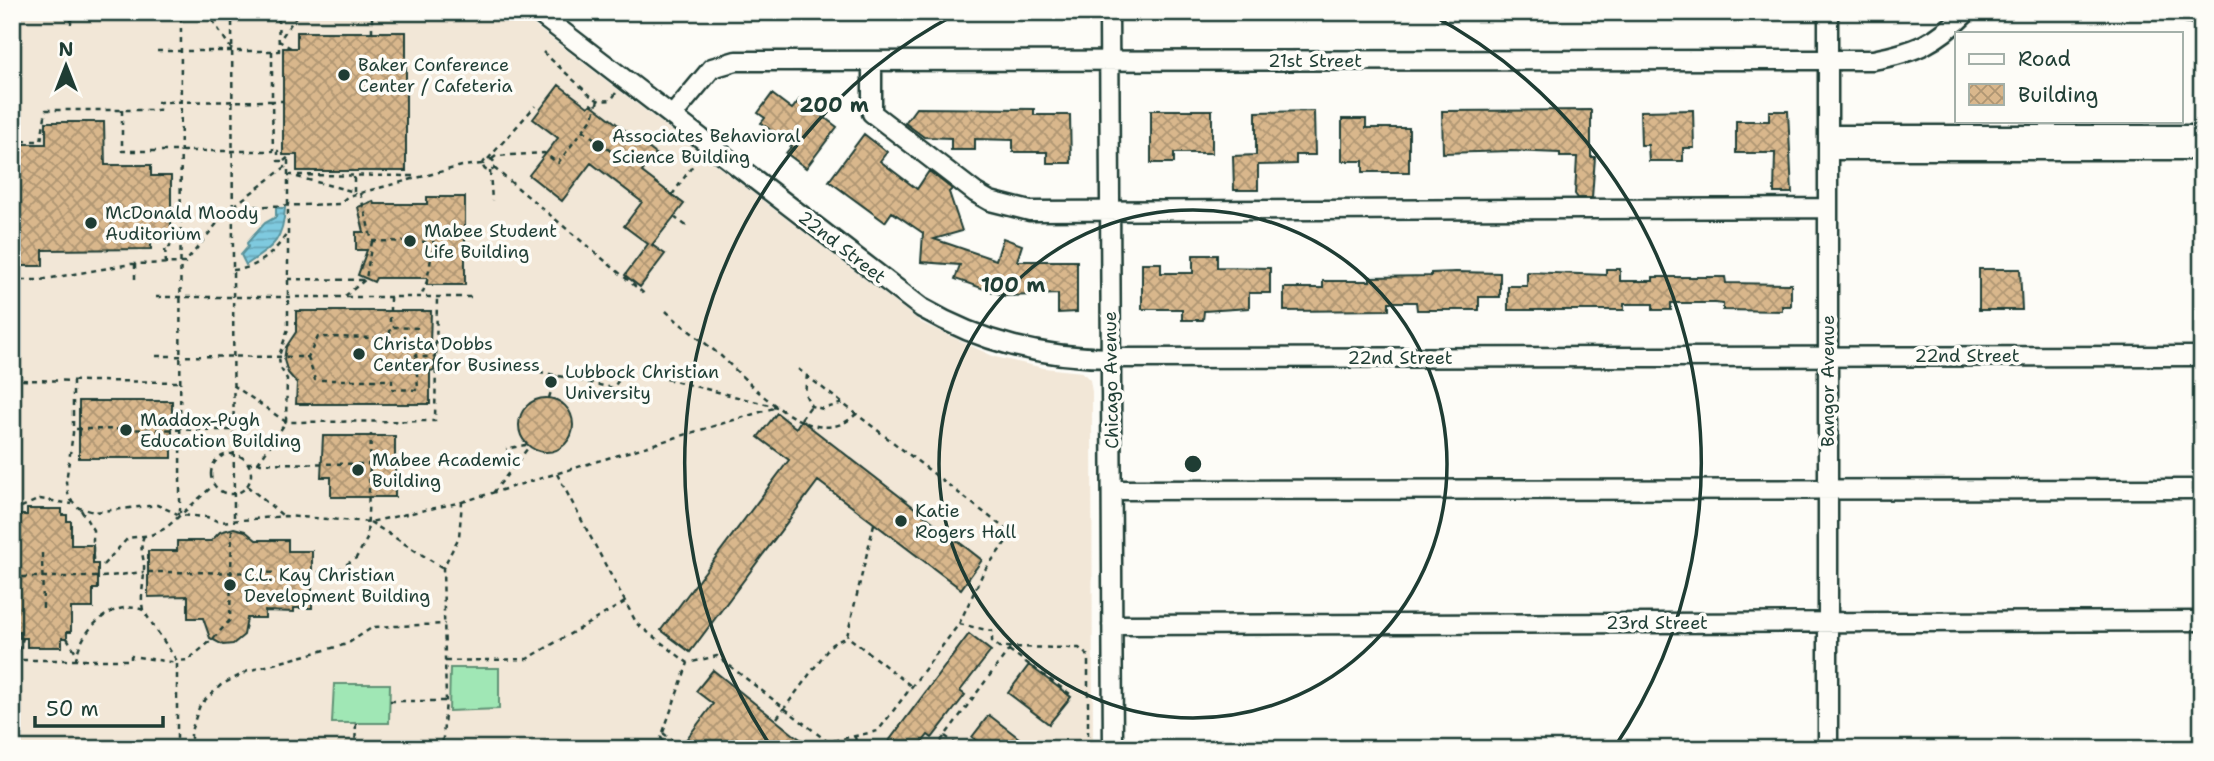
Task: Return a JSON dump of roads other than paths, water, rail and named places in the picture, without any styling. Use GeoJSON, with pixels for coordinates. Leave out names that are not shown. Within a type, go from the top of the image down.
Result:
{"type":"FeatureCollection","features":[{"type":"Feature","properties":{"kind":"street","name":"22nd Street"},"geometry":{"type":"LineString","coordinates":[[537,12],[907,297],[941,319],[982,337],[1028,352],[1073,358],[2202,356]]}},
{"type":"Feature","properties":{"kind":"street","name":"Chicago Avenue"},"geometry":{"type":"LineString","coordinates":[[1108,12],[1113,749]]}},
{"type":"Feature","properties":{"kind":"street","name":"Bangor Avenue"},"geometry":{"type":"LineString","coordinates":[[1828,12],[1828,749]]}},
{"type":"Feature","properties":{"kind":"street","name":"21st Street"},"geometry":{"type":"LineString","coordinates":[[672,116],[705,74],[717,65],[736,61],[1873,60],[1907,54],[1931,44],[1967,12]]}},
{"type":"Feature","properties":{"kind":"street"},"geometry":{"type":"LineString","coordinates":[[2187,12],[2202,15]]}},
{"type":"Feature","properties":{"kind":"street"},"geometry":{"type":"LineString","coordinates":[[872,61],[872,113],[976,193],[990,201],[1030,211],[1828,208]]}},
{"type":"Feature","properties":{"kind":"street"},"geometry":{"type":"LineString","coordinates":[[1828,142],[2202,135]]}},
{"type":"Feature","properties":{"kind":"street"},"geometry":{"type":"LineString","coordinates":[[1828,142],[2202,150]]}},
{"type":"Feature","properties":{"kind":"street"},"geometry":{"type":"LineString","coordinates":[[1112,490],[2202,489]]}},
{"type":"Feature","properties":{"kind":"street","name":"23rd Street"},"geometry":{"type":"LineString","coordinates":[[1112,625],[2202,621]]}},
{"type":"Feature","properties":{"kind":"water"},"geometry":{"type":"Polygon","coordinates":[[[276,208],[285,208],[279,236],[269,248],[246,265],[241,255],[248,247],[247,243],[265,223],[276,217],[276,208]]]}},
{"type":"Feature","properties":{"kind":"place","name":"Baker Conference Center / Cafeteria"},"geometry":{"type":"Point","coordinates":[344,75]}},
{"type":"Feature","properties":{"kind":"place","name":"Associates Behavioral Science Building"},"geometry":{"type":"Point","coordinates":[598,146]}},
{"type":"Feature","properties":{"kind":"place","name":"McDonald Moody Auditorium"},"geometry":{"type":"Point","coordinates":[91,223]}},
{"type":"Feature","properties":{"kind":"place","name":"Mabee Student Life Building"},"geometry":{"type":"Point","coordinates":[410,241]}},
{"type":"Feature","properties":{"kind":"place","name":"Christa Dobbs Center for Business"},"geometry":{"type":"Point","coordinates":[359,354]}},
{"type":"Feature","properties":{"kind":"place","name":"Lubbock Christian University"},"geometry":{"type":"Point","coordinates":[551,382]}},
{"type":"Feature","properties":{"kind":"place","name":"Maddox-Pugh Education Building"},"geometry":{"type":"Point","coordinates":[126,430]}},
{"type":"Feature","properties":{"kind":"place","name":"Mabee Academic Building"},"geometry":{"type":"Point","coordinates":[358,470]}},
{"type":"Feature","properties":{"kind":"place","name":"Katie Rogers Hall"},"geometry":{"type":"Point","coordinates":[901,521]}},
{"type":"Feature","properties":{"kind":"place","name":"C.L. Kay Christian Development Building"},"geometry":{"type":"Point","coordinates":[230,585]}}]}
